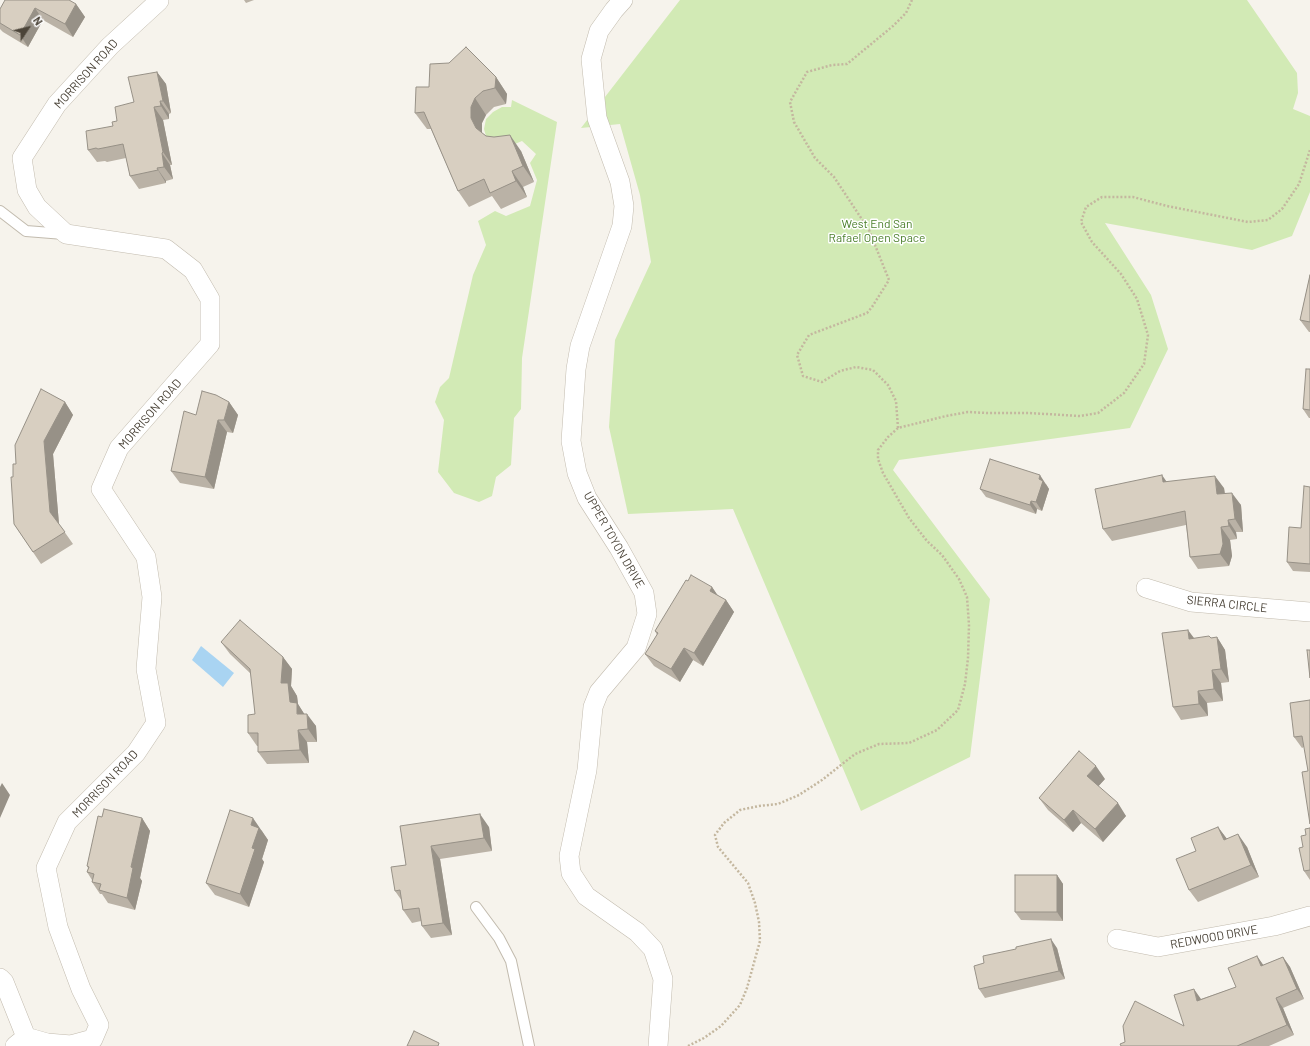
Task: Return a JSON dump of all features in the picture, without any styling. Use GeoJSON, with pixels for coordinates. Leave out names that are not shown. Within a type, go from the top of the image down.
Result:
{"type":"FeatureCollection","features":[{"type":"Feature","properties":{"kind":"street","name":"UPPER TOYON DRIVE"},"geometry":{"type":"LineString","coordinates":[[623,0],[614,10],[600,31],[591,59],[597,118],[620,182],[624,206],[622,226],[580,346],[576,369],[571,441],[577,473],[588,498],[644,593],[647,614],[636,648],[599,692],[593,707],[587,770],[569,856],[571,873],[586,896],[638,932],[653,949],[663,979],[658,1046]]}},
{"type":"Feature","properties":{"kind":"street","name":"MORRISON ROAD"},"geometry":{"type":"LineString","coordinates":[[20,1041],[71,1045],[93,1039],[99,1025],[82,989],[58,927],[46,868],[67,822],[136,753],[156,723],[146,670],[152,596],[146,556],[101,490],[119,448],[210,344],[210,299],[193,270],[166,249],[66,234],[37,207],[27,190],[22,158],[57,104],[110,46],[159,1]]}},
{"type":"Feature","properties":{"kind":"street","name":"SIERRA CIRCLE"},"geometry":{"type":"LineString","coordinates":[[1146,588],[1191,602],[1310,612]]}},
{"type":"Feature","properties":{"kind":"street","name":"REDWOOD DRIVE"},"geometry":{"type":"LineString","coordinates":[[1116,939],[1158,948],[1274,926],[1310,916]]}},
{"type":"Feature","properties":{"kind":"street"},"geometry":{"type":"LineString","coordinates":[[0,978],[4,982],[20,1041]]}},
{"type":"Feature","properties":{"kind":"lane"},"geometry":{"type":"LineString","coordinates":[[0,210],[26,231],[66,234]]}},
{"type":"Feature","properties":{"kind":"lane"},"geometry":{"type":"LineString","coordinates":[[476,907],[499,938],[511,961],[529,1046]]}},
{"type":"Feature","properties":{"kind":"path"},"geometry":{"type":"LineString","coordinates":[[898,428],[896,401],[888,385],[873,370],[856,367],[840,371],[822,382],[803,376],[797,355],[810,335],[867,313],[889,280],[869,230],[834,177],[815,158],[794,122],[790,102],[807,72],[832,65],[847,64],[893,26],[906,13],[912,0]]}},
{"type":"Feature","properties":{"kind":"path"},"geometry":{"type":"LineString","coordinates":[[688,1046],[704,1038],[721,1026],[740,1005],[747,988],[760,941],[756,903],[748,883],[718,847],[716,835],[724,823],[740,810],[778,804],[799,795],[822,780],[856,754],[880,744],[910,743],[937,730],[958,710],[965,684],[968,658],[969,625],[967,597],[959,579],[942,556],[927,541],[909,518],[883,473],[878,460],[878,450],[888,437],[898,428],[968,412],[1080,416],[1098,412],[1124,393],[1144,364],[1148,335],[1137,299],[1121,274],[1092,242],[1081,222],[1086,207],[1102,197],[1133,197],[1167,206],[1248,222],[1268,220],[1282,209],[1299,184],[1310,150]]}},
{"type":"Feature","properties":{"kind":"green space","name":"West End San Rafael Open Space"},"geometry":{"type":"Polygon","coordinates":[[[680,0],[1247,0],[1297,73],[1298,93],[1293,109],[1310,116],[1310,192],[1292,236],[1252,250],[1105,223],[1151,295],[1168,349],[1130,428],[899,460],[893,470],[990,599],[970,757],[861,811],[733,509],[628,514],[609,427],[615,340],[651,262],[640,195],[620,124],[581,128],[680,0]]]}},
{"type":"Feature","properties":{"kind":"green space"},"geometry":{"type":"Polygon","coordinates":[[[512,100],[557,122],[522,358],[521,409],[514,418],[511,465],[496,477],[492,496],[479,502],[454,493],[438,472],[444,420],[435,402],[440,387],[449,378],[473,275],[486,245],[478,221],[495,211],[506,216],[530,206],[537,180],[530,163],[536,154],[522,141],[508,147],[487,140],[484,129],[486,119],[493,112],[502,107],[511,107],[512,100]]]}},
{"type":"Feature","properties":{"kind":"water"},"geometry":{"type":"Polygon","coordinates":[[[201,646],[234,673],[223,687],[192,660],[201,646]]]}},
{"type":"Feature","properties":{"kind":"building"},"geometry":{"type":"Polygon","coordinates":[[[5,0],[69,0],[76,4],[65,24],[35,8],[20,35],[0,23],[0,9],[5,0]]]}},
{"type":"Feature","properties":{"kind":"building"},"geometry":{"type":"Polygon","coordinates":[[[466,47],[496,77],[495,88],[483,91],[475,98],[471,107],[471,118],[476,128],[486,136],[494,137],[510,135],[523,166],[512,171],[516,181],[490,193],[484,179],[458,191],[424,112],[415,113],[416,87],[429,87],[430,64],[449,63],[466,47]]]}},
{"type":"Feature","properties":{"kind":"building"},"geometry":{"type":"Polygon","coordinates":[[[157,72],[163,101],[160,101],[161,106],[154,107],[163,152],[164,167],[157,168],[158,170],[130,176],[123,144],[88,150],[86,131],[113,126],[112,122],[117,121],[115,107],[134,102],[128,77],[157,72]]]}},
{"type":"Feature","properties":{"kind":"building"},"geometry":{"type":"Polygon","coordinates":[[[1310,275],[1310,322],[1300,320],[1310,275]]]}},
{"type":"Feature","properties":{"kind":"building"},"geometry":{"type":"Polygon","coordinates":[[[1306,369],[1310,369],[1310,410],[1303,409],[1306,369]]]}},
{"type":"Feature","properties":{"kind":"building"},"geometry":{"type":"Polygon","coordinates":[[[41,389],[65,402],[44,441],[50,512],[65,532],[33,552],[14,524],[11,477],[13,477],[13,464],[16,464],[15,445],[41,389]]]}},
{"type":"Feature","properties":{"kind":"building"},"geometry":{"type":"Polygon","coordinates":[[[202,391],[216,395],[229,402],[224,420],[218,420],[205,477],[171,471],[184,411],[196,415],[202,391]]]}},
{"type":"Feature","properties":{"kind":"building"},"geometry":{"type":"Polygon","coordinates":[[[990,459],[1040,475],[1039,479],[1043,481],[1036,502],[1031,501],[1030,505],[980,489],[990,459]]]}},
{"type":"Feature","properties":{"kind":"building"},"geometry":{"type":"Polygon","coordinates":[[[1162,475],[1163,482],[1215,476],[1217,494],[1232,493],[1235,519],[1228,520],[1229,526],[1221,527],[1223,544],[1220,554],[1190,557],[1185,511],[1103,529],[1095,489],[1162,475]]]}},
{"type":"Feature","properties":{"kind":"building"},"geometry":{"type":"Polygon","coordinates":[[[1304,486],[1310,487],[1310,564],[1287,562],[1289,527],[1301,528],[1304,486]]]}},
{"type":"Feature","properties":{"kind":"building"},"geometry":{"type":"Polygon","coordinates":[[[691,575],[712,587],[710,591],[726,600],[694,653],[684,648],[671,669],[645,654],[658,633],[655,631],[686,580],[688,581],[691,575]]]}},
{"type":"Feature","properties":{"kind":"building"},"geometry":{"type":"Polygon","coordinates":[[[240,620],[283,657],[281,683],[288,683],[290,702],[297,703],[297,714],[307,714],[308,729],[298,730],[300,750],[258,752],[258,733],[248,733],[248,715],[255,714],[250,669],[221,642],[240,620]]]}},
{"type":"Feature","properties":{"kind":"building"},"geometry":{"type":"Polygon","coordinates":[[[1188,630],[1189,639],[1209,636],[1211,638],[1217,637],[1221,669],[1212,670],[1214,689],[1198,691],[1199,704],[1173,707],[1162,633],[1188,630]]]}},
{"type":"Feature","properties":{"kind":"building"},"geometry":{"type":"Polygon","coordinates":[[[1307,650],[1310,650],[1310,678],[1307,650]]]}},
{"type":"Feature","properties":{"kind":"building"},"geometry":{"type":"Polygon","coordinates":[[[1310,700],[1310,824],[1302,772],[1308,771],[1302,736],[1294,737],[1290,703],[1310,700]]]}},
{"type":"Feature","properties":{"kind":"building"},"geometry":{"type":"Polygon","coordinates":[[[1079,751],[1096,766],[1087,776],[1118,803],[1095,829],[1073,810],[1064,820],[1039,798],[1079,751]]]}},
{"type":"Feature","properties":{"kind":"building"},"geometry":{"type":"Polygon","coordinates":[[[104,809],[142,818],[131,867],[133,868],[127,898],[99,890],[101,884],[92,882],[94,874],[87,872],[98,816],[102,817],[104,809]]]}},
{"type":"Feature","properties":{"kind":"building"},"geometry":{"type":"Polygon","coordinates":[[[230,810],[253,818],[251,825],[259,828],[252,848],[255,849],[240,894],[206,883],[230,810]]]}},
{"type":"Feature","properties":{"kind":"building"},"geometry":{"type":"Polygon","coordinates":[[[480,814],[484,838],[431,846],[443,923],[422,926],[419,908],[403,910],[400,890],[395,891],[391,867],[406,865],[400,826],[480,814]]]}},
{"type":"Feature","properties":{"kind":"building"},"geometry":{"type":"Polygon","coordinates":[[[1218,827],[1224,840],[1238,834],[1251,865],[1189,890],[1176,859],[1196,851],[1191,838],[1218,827]]]}},
{"type":"Feature","properties":{"kind":"building"},"geometry":{"type":"Polygon","coordinates":[[[1310,828],[1310,870],[1304,871],[1299,848],[1303,847],[1301,836],[1306,835],[1305,829],[1310,828]]]}},
{"type":"Feature","properties":{"kind":"building"},"geometry":{"type":"Polygon","coordinates":[[[1015,875],[1057,875],[1057,912],[1015,912],[1015,875]]]}},
{"type":"Feature","properties":{"kind":"building"},"geometry":{"type":"Polygon","coordinates":[[[1051,939],[1059,971],[979,989],[974,966],[984,963],[983,956],[1016,949],[1016,947],[1051,939]]]}},
{"type":"Feature","properties":{"kind":"building"},"geometry":{"type":"Polygon","coordinates":[[[1257,956],[1261,966],[1283,957],[1297,989],[1276,998],[1287,1025],[1237,1046],[1121,1046],[1120,1044],[1125,1042],[1123,1026],[1135,1001],[1184,1026],[1174,995],[1194,989],[1197,1001],[1236,987],[1228,968],[1257,956]]]}},
{"type":"Feature","properties":{"kind":"building"},"geometry":{"type":"Polygon","coordinates":[[[414,1031],[439,1043],[438,1046],[407,1046],[414,1031]]]}}]}
